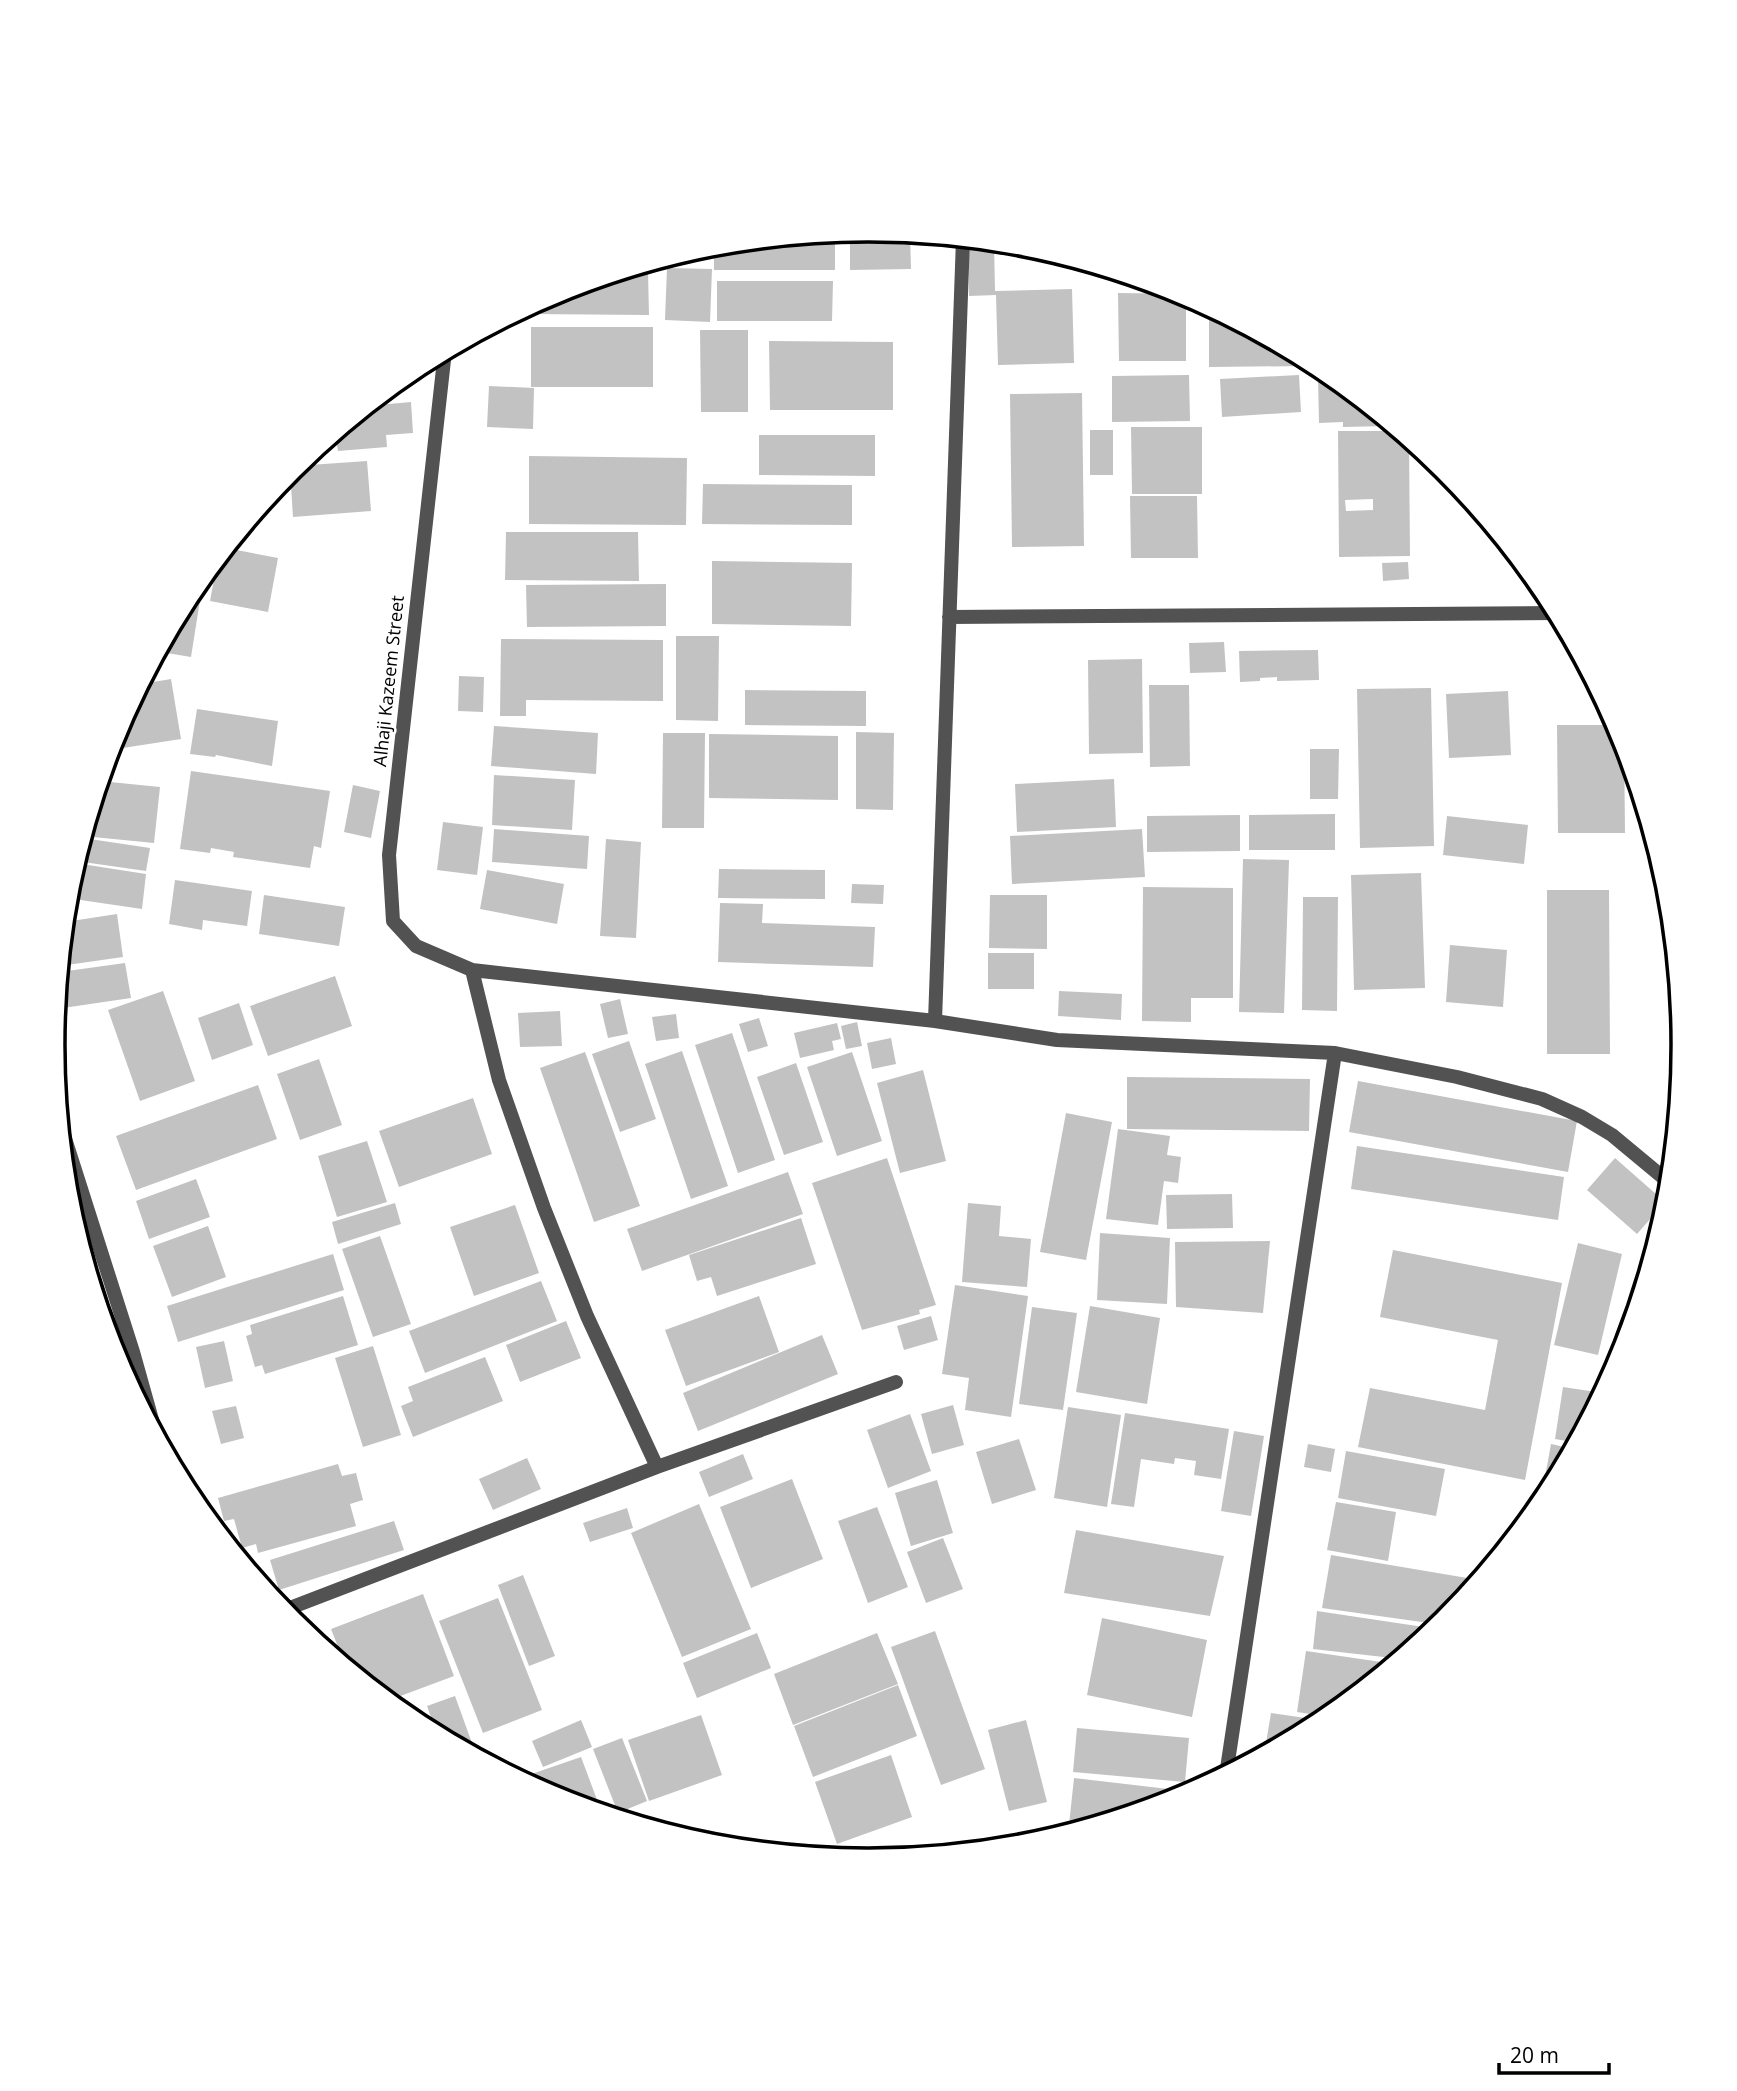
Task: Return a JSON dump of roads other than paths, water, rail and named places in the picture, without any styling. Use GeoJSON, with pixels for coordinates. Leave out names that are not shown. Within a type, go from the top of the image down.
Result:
{"type":"FeatureCollection","features":[{"type":"Feature","properties":{"kind":"street"},"geometry":{"type":"LineString","coordinates":[[935,1021],[963,248]]}},
{"type":"Feature","properties":{"kind":"street","name":"Alhaji Kazeem Street"},"geometry":{"type":"LineString","coordinates":[[444,364],[389,855],[393,921],[416,946],[472,970],[935,1021],[1057,1040],[1335,1053],[1457,1077],[1542,1099],[1582,1117],[1612,1135],[1661,1176]]}},
{"type":"Feature","properties":{"kind":"street"},"geometry":{"type":"LineString","coordinates":[[949,617],[1546,613]]}},
{"type":"Feature","properties":{"kind":"street"},"geometry":{"type":"LineString","coordinates":[[472,970],[499,1080],[544,1208],[587,1316],[657,1467]]}},
{"type":"Feature","properties":{"kind":"street"},"geometry":{"type":"LineString","coordinates":[[1228,1764],[1335,1053]]}},
{"type":"Feature","properties":{"kind":"street"},"geometry":{"type":"LineString","coordinates":[[75,1171],[145,1394]]}},
{"type":"Feature","properties":{"kind":"street"},"geometry":{"type":"LineString","coordinates":[[293,1607],[657,1467],[896,1382]]}}]}
